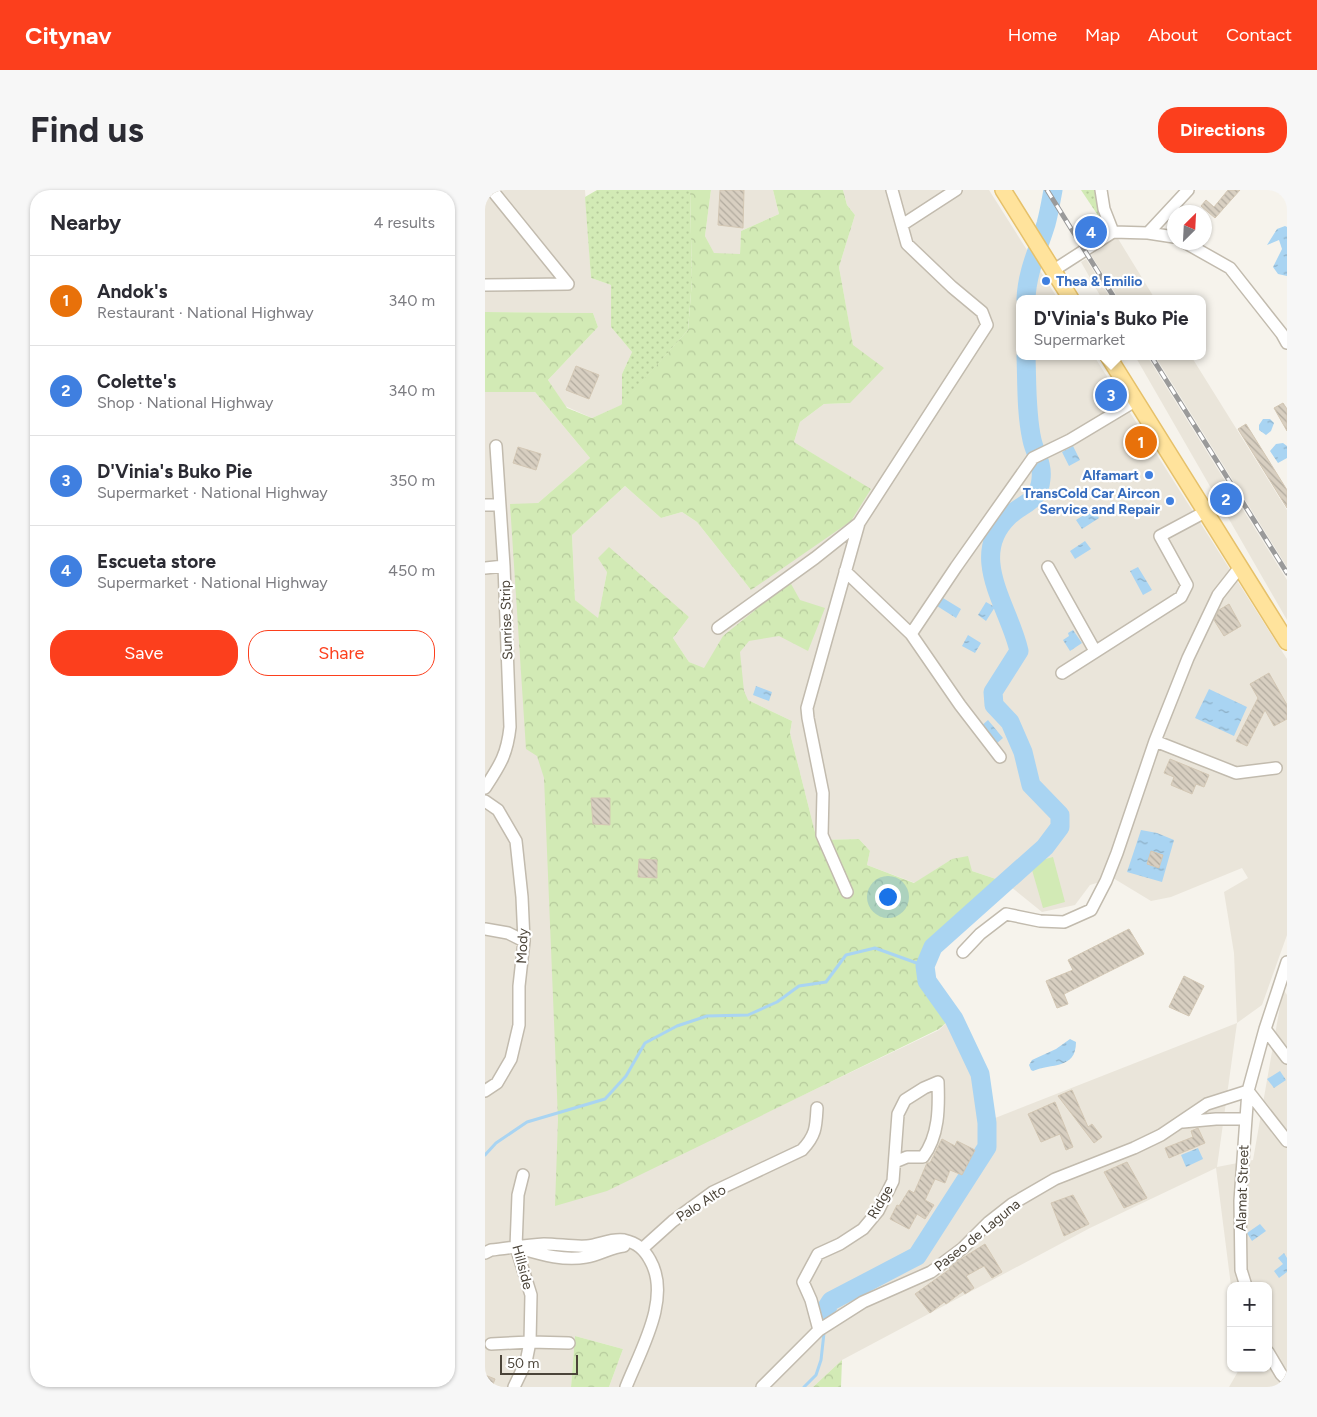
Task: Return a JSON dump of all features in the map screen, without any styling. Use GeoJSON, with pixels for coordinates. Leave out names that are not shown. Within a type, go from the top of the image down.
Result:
{"type":"FeatureCollection","features":[{"type":"Feature","properties":{"kind":"main road"},"geometry":{"type":"LineString","coordinates":[[1003,190],[1069,295]]}},
{"type":"Feature","properties":{"kind":"main road"},"geometry":{"type":"LineString","coordinates":[[1109,360],[1239,567],[1285,636]]}},
{"type":"Feature","properties":{"kind":"street"},"geometry":{"type":"LineString","coordinates":[[485,285],[568,284],[492,190]]}},
{"type":"Feature","properties":{"kind":"street"},"geometry":{"type":"LineString","coordinates":[[847,892],[822,835],[823,794],[807,708],[859,523],[987,325],[982,312],[951,287],[907,244],[892,190]]}},
{"type":"Feature","properties":{"kind":"street"},"geometry":{"type":"LineString","coordinates":[[902,226],[956,190]]}},
{"type":"Feature","properties":{"kind":"street"},"geometry":{"type":"LineString","coordinates":[[1101,190],[1104,208],[1113,232]]}},
{"type":"Feature","properties":{"kind":"street"},"geometry":{"type":"LineString","coordinates":[[1148,232],[1188,190]]}},
{"type":"Feature","properties":{"kind":"street"},"geometry":{"type":"LineString","coordinates":[[1053,270],[1113,232],[1148,232],[1167,236]]}},
{"type":"Feature","properties":{"kind":"street"},"geometry":{"type":"LineString","coordinates":[[1199,250],[1230,268],[1287,343]]}},
{"type":"Feature","properties":{"kind":"street"},"geometry":{"type":"LineString","coordinates":[[911,634],[956,567],[1037,456],[1070,440],[1135,401]]}},
{"type":"Feature","properties":{"kind":"street","name":"Sunrise Strip"},"geometry":{"type":"LineString","coordinates":[[485,788],[500,764],[508,746],[510,726],[504,566],[496,446]]}},
{"type":"Feature","properties":{"kind":"street"},"geometry":{"type":"LineString","coordinates":[[485,505],[499,505]]}},
{"type":"Feature","properties":{"kind":"street"},"geometry":{"type":"LineString","coordinates":[[1062,672],[1181,597],[1187,585],[1160,536],[1205,512]]}},
{"type":"Feature","properties":{"kind":"street"},"geometry":{"type":"LineString","coordinates":[[718,628],[815,558],[859,523]]}},
{"type":"Feature","properties":{"kind":"street"},"geometry":{"type":"LineString","coordinates":[[485,568],[504,566]]}},
{"type":"Feature","properties":{"kind":"street"},"geometry":{"type":"LineString","coordinates":[[1048,567],[1095,651]]}},
{"type":"Feature","properties":{"kind":"street"},"geometry":{"type":"LineString","coordinates":[[963,952],[980,934],[1006,914],[1040,921],[1064,922],[1091,910],[1106,881],[1117,853],[1155,741],[1188,658],[1218,595],[1239,567]]}},
{"type":"Feature","properties":{"kind":"street"},"geometry":{"type":"LineString","coordinates":[[845,571],[911,634],[960,705],[1000,758]]}},
{"type":"Feature","properties":{"kind":"street"},"geometry":{"type":"LineString","coordinates":[[1155,741],[1236,773],[1276,768]]}},
{"type":"Feature","properties":{"kind":"street","name":"Mody"},"geometry":{"type":"LineString","coordinates":[[485,801],[498,810],[516,841],[523,897],[524,941],[519,986],[519,1025],[511,1059],[497,1083],[485,1091]]}},
{"type":"Feature","properties":{"kind":"street"},"geometry":{"type":"LineString","coordinates":[[485,929],[508,933],[524,941]]}},
{"type":"Feature","properties":{"kind":"street","name":"Alamat Street"},"geometry":{"type":"LineString","coordinates":[[1245,1282],[1241,1270],[1240,1218],[1248,1091],[1265,1029],[1287,962]]}},
{"type":"Feature","properties":{"kind":"street"},"geometry":{"type":"LineString","coordinates":[[1265,1029],[1287,1058]]}},
{"type":"Feature","properties":{"kind":"street","name":"Ridge"},"geometry":{"type":"LineString","coordinates":[[819,1330],[811,1300],[803,1282],[818,1254],[840,1244],[863,1229],[878,1211],[893,1181],[899,1114],[905,1100],[938,1082],[939,1104],[931,1146],[923,1157],[907,1157],[895,1162]]}},
{"type":"Feature","properties":{"kind":"street"},"geometry":{"type":"LineString","coordinates":[[1248,1091],[1287,1140]]}},
{"type":"Feature","properties":{"kind":"street","name":"Paseo de Laguna"},"geometry":{"type":"LineString","coordinates":[[762,1387],[819,1330],[863,1302],[931,1272],[963,1248],[989,1222],[1012,1204],[1055,1179],[1134,1148],[1161,1135],[1207,1104],[1248,1091]]}},
{"type":"Feature","properties":{"kind":"street","name":"Palo Alto"},"geometry":{"type":"LineString","coordinates":[[643,1248],[673,1221],[713,1192],[802,1150],[810,1142],[816,1129],[817,1108]]}},
{"type":"Feature","properties":{"kind":"street","name":"Paseo de Laguna"},"geometry":{"type":"LineString","coordinates":[[1181,1122],[1246,1119]]}},
{"type":"Feature","properties":{"kind":"street","name":"Hillside"},"geometry":{"type":"LineString","coordinates":[[515,1387],[526,1362],[530,1342],[531,1296],[516,1247],[518,1195],[523,1175]]}},
{"type":"Feature","properties":{"kind":"street"},"geometry":{"type":"LineString","coordinates":[[485,1253],[516,1247],[543,1255],[572,1258],[587,1257],[627,1245],[643,1248],[654,1266],[658,1285],[657,1304],[625,1387]]}},
{"type":"Feature","properties":{"kind":"street"},"geometry":{"type":"LineString","coordinates":[[491,1344],[569,1343]]}},
{"type":"Feature","properties":{"kind":"street"},"geometry":{"type":"LineString","coordinates":[[1272,1359],[1287,1380]]}},
{"type":"Feature","properties":{"kind":"shaded area"},"geometry":{"type":"Polygon","coordinates":[[[485,190],[585,190],[591,278],[614,286],[611,327],[632,352],[622,374],[622,405],[592,418],[565,406],[548,380],[598,327],[593,313],[485,312],[485,190]]]}},
{"type":"Feature","properties":{"kind":"shaded area"},"geometry":{"type":"Polygon","coordinates":[[[711,190],[773,190],[779,214],[741,231],[740,254],[714,254],[705,236],[711,190]]]}},
{"type":"Feature","properties":{"kind":"shaded area"},"geometry":{"type":"Polygon","coordinates":[[[843,190],[989,190],[1055,295],[1016,295],[1016,360],[1097,360],[1287,659],[1287,935],[1262,1005],[1237,1023],[1234,953],[1224,892],[1248,878],[1242,868],[1171,897],[1151,901],[1113,878],[1090,885],[1075,905],[1042,912],[1005,882],[972,871],[952,859],[915,883],[867,865],[870,851],[859,839],[817,840],[790,733],[792,721],[748,700],[704,669],[689,662],[673,638],[689,617],[607,572],[598,619],[575,600],[572,535],[625,486],[661,518],[682,512],[697,522],[751,590],[870,489],[794,442],[800,422],[824,404],[850,403],[853,346],[839,267],[855,215],[847,205],[843,190]]]}},
{"type":"Feature","properties":{"kind":"shaded area"},"geometry":{"type":"Polygon","coordinates":[[[1117,237],[1153,295],[1116,295],[1091,255],[1117,237]]]}},
{"type":"Feature","properties":{"kind":"shaded area"},"geometry":{"type":"Polygon","coordinates":[[[1086,259],[1108,295],[1100,295],[1081,262],[1086,259]]]}},
{"type":"Feature","properties":{"kind":"shaded area"},"geometry":{"type":"Polygon","coordinates":[[[1137,360],[1150,360],[1287,580],[1287,620],[1137,360]]]}},
{"type":"Feature","properties":{"kind":"shaded area"},"geometry":{"type":"Polygon","coordinates":[[[1158,360],[1193,360],[1287,510],[1287,567],[1158,360]]]}},
{"type":"Feature","properties":{"kind":"shaded area"},"geometry":{"type":"Polygon","coordinates":[[[485,392],[535,392],[590,458],[538,503],[753,1119],[939,1030],[947,1022],[979,1081],[985,1122],[1237,1023],[1217,1167],[1253,1160],[1283,989],[1287,995],[1287,1387],[1229,1387],[1238,1372],[1272,1372],[1272,1282],[1230,1282],[1216,1168],[1090,1228],[842,1360],[813,1387],[609,1387],[623,1349],[575,1336],[571,1387],[485,1387],[485,392]]]}},
{"type":"Feature","properties":{"kind":"green space"},"geometry":{"type":"Polygon","coordinates":[[[597,190],[690,190],[692,280],[688,330],[622,405],[622,374],[632,352],[611,327],[611,285],[591,278],[585,197],[597,190]]]}},
{"type":"Feature","properties":{"kind":"green space"},"geometry":{"type":"Polygon","coordinates":[[[690,190],[711,190],[705,236],[714,253],[740,254],[741,231],[779,214],[773,190],[843,190],[847,205],[855,215],[839,267],[853,345],[884,368],[850,403],[824,404],[800,422],[794,442],[871,489],[851,521],[751,590],[697,522],[682,512],[661,518],[625,486],[572,535],[575,600],[598,618],[607,572],[598,558],[609,547],[689,617],[673,638],[689,662],[704,668],[723,636],[790,582],[800,600],[825,608],[808,651],[779,636],[749,641],[740,652],[744,691],[748,700],[792,721],[790,733],[817,840],[859,839],[870,851],[867,865],[914,883],[952,859],[968,856],[972,871],[1005,882],[933,947],[925,966],[927,982],[947,1022],[939,1029],[607,1191],[555,1206],[558,1119],[544,778],[537,756],[526,749],[510,504],[538,503],[590,458],[535,392],[485,392],[485,312],[593,313],[598,327],[548,380],[567,408],[592,418],[621,405],[688,330],[692,280],[690,190]]]}},
{"type":"Feature","properties":{"kind":"green space"},"geometry":{"type":"Polygon","coordinates":[[[1081,190],[1096,190],[1103,223],[1081,190]]]}},
{"type":"Feature","properties":{"kind":"green space"},"geometry":{"type":"Polygon","coordinates":[[[1053,857],[1065,902],[1043,908],[1030,863],[1053,857]]]}},
{"type":"Feature","properties":{"kind":"green space"},"geometry":{"type":"Polygon","coordinates":[[[575,1336],[623,1349],[609,1387],[571,1387],[575,1336]]]}},
{"type":"Feature","properties":{"kind":"green space"},"geometry":{"type":"Polygon","coordinates":[[[842,1360],[841,1387],[813,1387],[842,1360]]]}},
{"type":"Feature","properties":{"kind":"water"},"geometry":{"type":"Polygon","coordinates":[[[1287,227],[1287,276],[1278,274],[1273,267],[1282,249],[1279,240],[1267,245],[1277,229],[1287,227]]]}},
{"type":"Feature","properties":{"kind":"water"},"geometry":{"type":"Polygon","coordinates":[[[1263,419],[1270,419],[1274,423],[1271,431],[1266,435],[1259,430],[1259,425],[1263,419]]]}},
{"type":"Feature","properties":{"kind":"water"},"geometry":{"type":"Polygon","coordinates":[[[1283,443],[1287,446],[1287,458],[1278,463],[1270,451],[1276,444],[1283,443]]]}},
{"type":"Feature","properties":{"kind":"water"},"geometry":{"type":"Polygon","coordinates":[[[1073,446],[1080,460],[1069,466],[1062,452],[1073,446]]]}},
{"type":"Feature","properties":{"kind":"water"},"geometry":{"type":"Polygon","coordinates":[[[1093,509],[1099,518],[1082,529],[1076,520],[1093,509]]]}},
{"type":"Feature","properties":{"kind":"water"},"geometry":{"type":"Polygon","coordinates":[[[1085,541],[1091,549],[1075,559],[1070,551],[1085,541]]]}},
{"type":"Feature","properties":{"kind":"water"},"geometry":{"type":"Polygon","coordinates":[[[1138,567],[1152,590],[1143,595],[1130,571],[1138,567]]]}},
{"type":"Feature","properties":{"kind":"water"},"geometry":{"type":"Polygon","coordinates":[[[943,598],[961,609],[956,618],[937,606],[943,598]]]}},
{"type":"Feature","properties":{"kind":"water"},"geometry":{"type":"Polygon","coordinates":[[[986,602],[995,607],[986,621],[978,615],[986,602]]]}},
{"type":"Feature","properties":{"kind":"water"},"geometry":{"type":"Polygon","coordinates":[[[1073,630],[1082,643],[1070,651],[1063,640],[1073,630]]]}},
{"type":"Feature","properties":{"kind":"water"},"geometry":{"type":"Polygon","coordinates":[[[968,635],[981,643],[975,653],[962,646],[968,635]]]}},
{"type":"Feature","properties":{"kind":"water"},"geometry":{"type":"Polygon","coordinates":[[[756,686],[772,692],[769,701],[753,695],[756,686]]]}},
{"type":"Feature","properties":{"kind":"water"},"geometry":{"type":"Polygon","coordinates":[[[1209,689],[1247,707],[1234,736],[1195,718],[1209,689]]]}},
{"type":"Feature","properties":{"kind":"water"},"geometry":{"type":"Polygon","coordinates":[[[988,720],[1003,738],[996,744],[980,727],[988,720]]]}},
{"type":"Feature","properties":{"kind":"water"},"geometry":{"type":"Polygon","coordinates":[[[1141,830],[1157,833],[1174,840],[1162,882],[1127,872],[1141,830]]]}},
{"type":"Feature","properties":{"kind":"water"},"geometry":{"type":"Polygon","coordinates":[[[1070,1039],[1076,1042],[1075,1051],[1067,1061],[1031,1070],[1029,1065],[1032,1060],[1056,1049],[1070,1039]]]}},
{"type":"Feature","properties":{"kind":"water"},"geometry":{"type":"Polygon","coordinates":[[[1280,1071],[1286,1080],[1274,1088],[1267,1079],[1280,1071]]]}},
{"type":"Feature","properties":{"kind":"water"},"geometry":{"type":"Polygon","coordinates":[[[1198,1148],[1203,1159],[1186,1167],[1181,1155],[1198,1148]]]}},
{"type":"Feature","properties":{"kind":"water"},"geometry":{"type":"Polygon","coordinates":[[[1260,1224],[1266,1231],[1252,1241],[1247,1233],[1260,1224]]]}},
{"type":"Feature","properties":{"kind":"water"},"geometry":{"type":"Polygon","coordinates":[[[1284,1253],[1287,1258],[1287,1272],[1279,1278],[1274,1271],[1283,1264],[1278,1258],[1284,1253]]]}},
{"type":"Feature","properties":{"kind":"building"},"geometry":{"type":"Polygon","coordinates":[[[720,190],[744,190],[743,228],[718,225],[720,190]]]}},
{"type":"Feature","properties":{"kind":"building"},"geometry":{"type":"Polygon","coordinates":[[[1228,190],[1240,190],[1215,218],[1212,215],[1212,205],[1214,207],[1228,190]]]}},
{"type":"Feature","properties":{"kind":"building"},"geometry":{"type":"Polygon","coordinates":[[[1206,200],[1212,205],[1202,205],[1206,200]]]}},
{"type":"Feature","properties":{"kind":"building"},"geometry":{"type":"Polygon","coordinates":[[[576,366],[599,375],[589,399],[566,390],[576,366]]]}},
{"type":"Feature","properties":{"kind":"building"},"geometry":{"type":"Polygon","coordinates":[[[1283,403],[1287,409],[1287,431],[1274,408],[1283,403]]]}},
{"type":"Feature","properties":{"kind":"building"},"geometry":{"type":"Polygon","coordinates":[[[1246,424],[1287,490],[1287,508],[1238,429],[1246,424]]]}},
{"type":"Feature","properties":{"kind":"building"},"geometry":{"type":"Polygon","coordinates":[[[518,447],[541,454],[536,470],[513,463],[518,447]]]}},
{"type":"Feature","properties":{"kind":"building"},"geometry":{"type":"Polygon","coordinates":[[[1229,604],[1241,626],[1224,636],[1214,620],[1219,610],[1229,604]]]}},
{"type":"Feature","properties":{"kind":"building"},"geometry":{"type":"Polygon","coordinates":[[[1269,673],[1287,705],[1287,719],[1274,726],[1265,710],[1247,746],[1236,741],[1258,698],[1250,684],[1269,673]]]}},
{"type":"Feature","properties":{"kind":"building"},"geometry":{"type":"Polygon","coordinates":[[[1170,759],[1209,775],[1204,787],[1196,784],[1192,794],[1171,785],[1174,777],[1164,773],[1170,759]]]}},
{"type":"Feature","properties":{"kind":"building"},"geometry":{"type":"Polygon","coordinates":[[[591,798],[610,798],[610,825],[593,824],[591,798]]]}},
{"type":"Feature","properties":{"kind":"building"},"geometry":{"type":"Polygon","coordinates":[[[1151,851],[1163,855],[1159,868],[1147,864],[1151,851]]]}},
{"type":"Feature","properties":{"kind":"building"},"geometry":{"type":"Polygon","coordinates":[[[639,859],[657,860],[657,878],[638,877],[639,859]]]}},
{"type":"Feature","properties":{"kind":"building"},"geometry":{"type":"Polygon","coordinates":[[[1129,929],[1144,954],[1064,994],[1068,1004],[1057,1008],[1046,981],[1073,970],[1068,960],[1129,929]]]}},
{"type":"Feature","properties":{"kind":"building"},"geometry":{"type":"Polygon","coordinates":[[[1184,976],[1204,986],[1189,1016],[1169,1007],[1184,976]]]}},
{"type":"Feature","properties":{"kind":"building"},"geometry":{"type":"Polygon","coordinates":[[[1072,1090],[1088,1127],[1092,1124],[1102,1137],[1094,1143],[1058,1096],[1072,1090]]]}},
{"type":"Feature","properties":{"kind":"building"},"geometry":{"type":"Polygon","coordinates":[[[1055,1102],[1073,1147],[1066,1150],[1060,1134],[1041,1142],[1028,1114],[1055,1102]]]}},
{"type":"Feature","properties":{"kind":"building"},"geometry":{"type":"Polygon","coordinates":[[[1198,1128],[1205,1143],[1169,1158],[1165,1148],[1193,1137],[1191,1131],[1198,1128]]]}},
{"type":"Feature","properties":{"kind":"building"},"geometry":{"type":"Polygon","coordinates":[[[942,1139],[955,1146],[957,1141],[975,1150],[962,1175],[950,1170],[945,1183],[935,1179],[925,1200],[934,1205],[925,1219],[917,1214],[909,1229],[890,1219],[897,1205],[899,1206],[909,1190],[914,1193],[927,1163],[930,1163],[942,1139]]]}},
{"type":"Feature","properties":{"kind":"building"},"geometry":{"type":"Polygon","coordinates":[[[1127,1162],[1147,1198],[1124,1208],[1104,1172],[1127,1162]]]}},
{"type":"Feature","properties":{"kind":"building"},"geometry":{"type":"Polygon","coordinates":[[[1073,1195],[1089,1224],[1064,1236],[1051,1203],[1073,1195]]]}},
{"type":"Feature","properties":{"kind":"building"},"geometry":{"type":"Polygon","coordinates":[[[985,1244],[1002,1272],[992,1278],[984,1266],[966,1276],[974,1288],[965,1294],[963,1291],[930,1313],[915,1294],[961,1259],[985,1244]]]}},
{"type":"Feature","properties":{"kind":"building"},"geometry":{"type":"Polygon","coordinates":[[[485,1375],[495,1379],[492,1387],[485,1387],[485,1375]]]}},
{"type":"Feature","properties":{"kind":"waterway"},"geometry":{"type":"LineString","coordinates":[[1026,295],[1031,270],[1046,224],[1053,190]]}},
{"type":"Feature","properties":{"kind":"waterway"},"geometry":{"type":"LineString","coordinates":[[822,1315],[831,1301],[917,1256],[987,1147],[987,1123],[980,1074],[954,1019],[927,981],[925,966],[933,947],[1045,847],[1060,827],[1060,815],[1031,785],[1023,752],[1010,722],[994,705],[993,692],[1019,651],[995,583],[991,566],[991,549],[996,532],[1013,512],[1033,498],[1040,487],[1041,479],[1041,468],[1032,440],[1029,419],[1026,360]]}},
{"type":"Feature","properties":{"kind":"waterway"},"geometry":{"type":"LineString","coordinates":[[485,1155],[496,1143],[527,1122],[605,1099],[626,1076],[645,1043],[677,1026],[707,1016],[748,1015],[777,1002],[799,986],[826,982],[846,955],[875,948],[925,966]]}},
{"type":"Feature","properties":{"kind":"waterway"},"geometry":{"type":"LineString","coordinates":[[804,1387],[816,1375],[821,1360],[824,1333]]}},
{"type":"Feature","properties":{"kind":"railway"},"geometry":{"type":"LineString","coordinates":[[1047,190],[1113,295]]}},
{"type":"Feature","properties":{"kind":"railway"},"geometry":{"type":"LineString","coordinates":[[1154,360],[1287,573]]}},
{"type":"Feature","properties":{"kind":"place","name":"Escueta store"},"geometry":{"type":"Point","coordinates":[1091,232]}},
{"type":"Feature","properties":{"kind":"place","name":"Thea & Emilio"},"geometry":{"type":"Point","coordinates":[1046,281]}},
{"type":"Feature","properties":{"kind":"place","name":"D'Vinia's Buko Pie"},"geometry":{"type":"Point","coordinates":[1111,395]}},
{"type":"Feature","properties":{"kind":"place","name":"Andok's"},"geometry":{"type":"Point","coordinates":[1141,442]}},
{"type":"Feature","properties":{"kind":"place","name":"Alfamart"},"geometry":{"type":"Point","coordinates":[1149,475]}},
{"type":"Feature","properties":{"kind":"place","name":"Colette's"},"geometry":{"type":"Point","coordinates":[1226,499]}},
{"type":"Feature","properties":{"kind":"place","name":"TransCold Car Aircon Service and Repair"},"geometry":{"type":"Point","coordinates":[1170,501]}}]}
